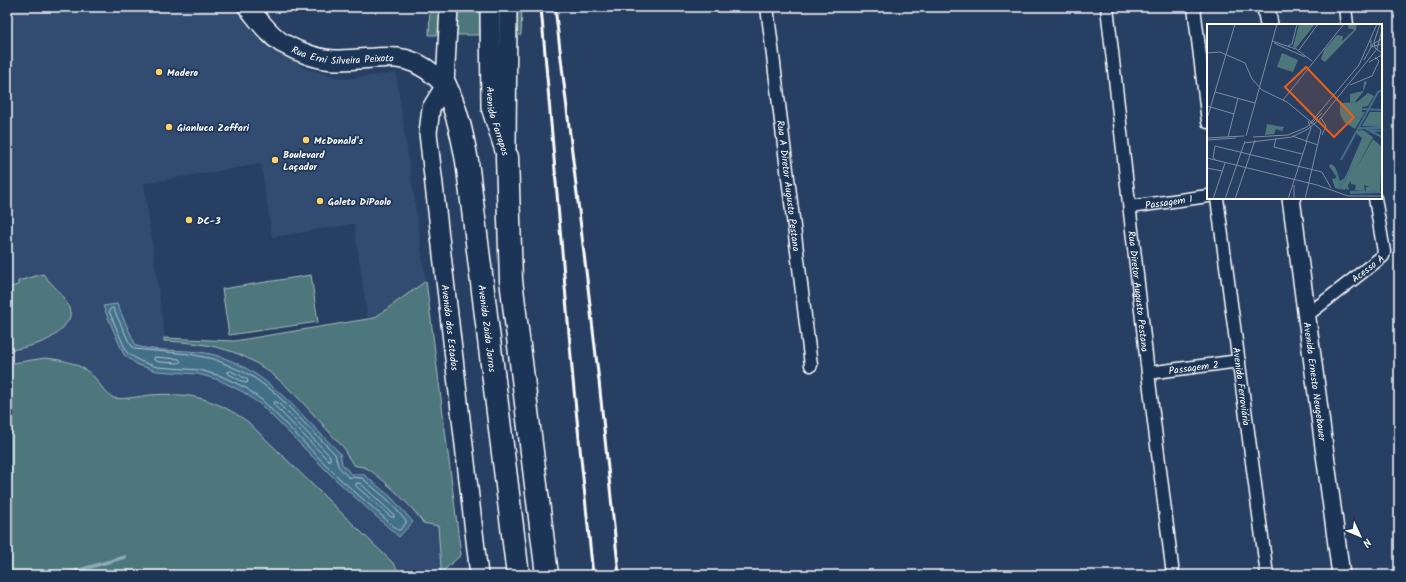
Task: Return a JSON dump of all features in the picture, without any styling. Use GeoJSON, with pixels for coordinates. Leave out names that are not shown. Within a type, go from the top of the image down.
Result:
{"type":"FeatureCollection","features":[{"type":"Feature","properties":{"kind":"highway","name":"Avenida Zaida Jarros"},"geometry":{"type":"LineString","coordinates":[[445,85],[454,103],[460,124],[467,161],[518,575]]}},
{"type":"Feature","properties":{"kind":"highway"},"geometry":{"type":"LineString","coordinates":[[507,156],[512,280],[547,575]]}},
{"type":"Feature","properties":{"kind":"main road","name":"Rua Erni Silveira Peixoto"},"geometry":{"type":"LineString","coordinates":[[248,7],[269,32],[281,42],[304,53],[339,60],[393,56],[420,64],[434,73],[445,85]]}},
{"type":"Feature","properties":{"kind":"main road"},"geometry":{"type":"LineString","coordinates":[[445,85],[449,7]]}},
{"type":"Feature","properties":{"kind":"main road","name":"Avenida Farrapos"},"geometry":{"type":"LineString","coordinates":[[490,7],[491,107],[507,156]]}},
{"type":"Feature","properties":{"kind":"main road","name":"Avenida Farrapos"},"geometry":{"type":"LineString","coordinates":[[507,156],[508,7]]}},
{"type":"Feature","properties":{"kind":"main road"},"geometry":{"type":"LineString","coordinates":[[1266,7],[1269,24]]}},
{"type":"Feature","properties":{"kind":"main road","name":"Avenida dos Estados"},"geometry":{"type":"LineString","coordinates":[[445,85],[431,108],[428,133],[429,155],[447,288],[479,575]]}},
{"type":"Feature","properties":{"kind":"main road","name":"Avenida Ernesto Neugebauer"},"geometry":{"type":"LineString","coordinates":[[1291,199],[1342,572]]}},
{"type":"Feature","properties":{"kind":"street","name":"Rua A Diretor Augusto Pestana"},"geometry":{"type":"LineString","coordinates":[[766,7],[811,365]]}},
{"type":"Feature","properties":{"kind":"street","name":"Rua Diretor Augusto Pestana"},"geometry":{"type":"LineString","coordinates":[[1107,7],[1148,373],[1173,575]]}},
{"type":"Feature","properties":{"kind":"street"},"geometry":{"type":"LineString","coordinates":[[1194,7],[1207,114]]}},
{"type":"Feature","properties":{"kind":"street"},"geometry":{"type":"LineString","coordinates":[[1345,7],[1347,24]]}},
{"type":"Feature","properties":{"kind":"street","name":"Passagem 1"},"geometry":{"type":"LineString","coordinates":[[1130,207],[1207,196]]}},
{"type":"Feature","properties":{"kind":"street","name":"Avenida Ferroviária"},"geometry":{"type":"LineString","coordinates":[[1218,199],[1267,575]]}},
{"type":"Feature","properties":{"kind":"street","name":"Acesso A"},"geometry":{"type":"LineString","coordinates":[[1306,316],[1383,256],[1384,252],[1375,199]]}},
{"type":"Feature","properties":{"kind":"street","name":"Passagem 2"},"geometry":{"type":"LineString","coordinates":[[1148,373],[1239,362]]}},
{"type":"Feature","properties":{"kind":"shaded area"},"geometry":{"type":"Polygon","coordinates":[[[7,7],[236,7],[243,19],[259,37],[306,69],[345,79],[396,73],[426,281],[461,555],[439,575],[7,575],[7,7]],[[261,164],[144,183],[165,338],[234,341],[368,320],[354,224],[272,237],[261,164]]]}},
{"type":"Feature","properties":{"kind":"green space"},"geometry":{"type":"Polygon","coordinates":[[[430,7],[522,7],[521,35],[429,35],[430,7]]]}},
{"type":"Feature","properties":{"kind":"green space"},"geometry":{"type":"Polygon","coordinates":[[[43,274],[59,292],[69,307],[69,319],[59,331],[46,340],[31,346],[7,351],[7,288],[18,285],[18,281],[43,274]]]}},
{"type":"Feature","properties":{"kind":"green space"},"geometry":{"type":"Polygon","coordinates":[[[311,275],[318,322],[229,335],[222,289],[311,275]]]}},
{"type":"Feature","properties":{"kind":"green space"},"geometry":{"type":"Polygon","coordinates":[[[426,281],[461,555],[443,571],[440,571],[438,526],[423,523],[405,501],[380,478],[366,468],[354,465],[346,454],[345,449],[307,407],[279,380],[248,358],[230,351],[198,344],[164,341],[164,338],[234,341],[374,318],[426,281]]]}},
{"type":"Feature","properties":{"kind":"green space"},"geometry":{"type":"Polygon","coordinates":[[[45,358],[65,361],[84,369],[95,378],[108,394],[114,398],[164,394],[190,396],[213,403],[236,414],[248,422],[393,563],[401,575],[7,575],[7,364],[45,358]]]}},
{"type":"Feature","properties":{"kind":"water"},"geometry":{"type":"Polygon","coordinates":[[[117,304],[136,346],[215,355],[234,362],[251,371],[268,383],[340,453],[342,464],[351,474],[363,474],[391,497],[413,522],[399,537],[336,480],[261,405],[243,392],[219,380],[198,374],[157,371],[138,365],[124,355],[103,306],[117,304]]]}},
{"type":"Feature","properties":{"kind":"waterway"},"geometry":{"type":"LineString","coordinates":[[62,575],[125,557]]}},
{"type":"Feature","properties":{"kind":"railway"},"geometry":{"type":"LineString","coordinates":[[541,7],[573,380],[593,575]]}},
{"type":"Feature","properties":{"kind":"railway"},"geometry":{"type":"LineString","coordinates":[[555,7],[599,381],[619,575]]}},
{"type":"Feature","properties":{"kind":"place","name":"Madero"},"geometry":{"type":"Point","coordinates":[159,72]}},
{"type":"Feature","properties":{"kind":"place","name":"Gianluca Zaffari"},"geometry":{"type":"Point","coordinates":[169,127]}},
{"type":"Feature","properties":{"kind":"place","name":"McDonald's"},"geometry":{"type":"Point","coordinates":[306,140]}},
{"type":"Feature","properties":{"kind":"place","name":"Boulevard Laçador"},"geometry":{"type":"Point","coordinates":[275,160]}},
{"type":"Feature","properties":{"kind":"place","name":"Galeto DiPaolo"},"geometry":{"type":"Point","coordinates":[320,201]}},
{"type":"Feature","properties":{"kind":"place","name":"DC-3"},"geometry":{"type":"Point","coordinates":[189,220]}}]}
